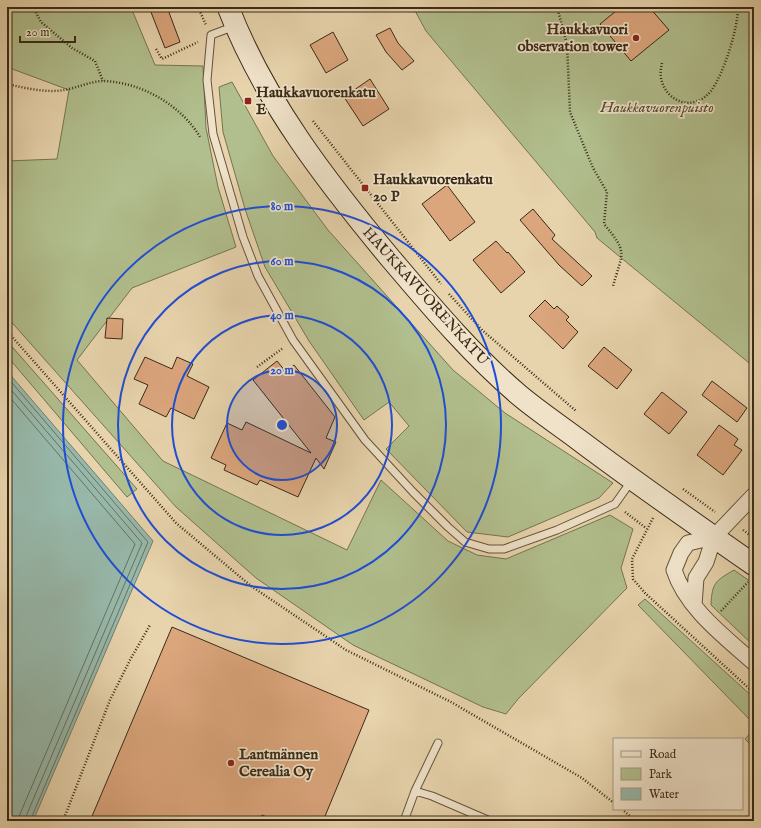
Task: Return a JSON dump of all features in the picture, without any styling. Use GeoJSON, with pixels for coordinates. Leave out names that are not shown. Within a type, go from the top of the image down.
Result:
{"type":"FeatureCollection","features":[{"type":"Feature","properties":{"kind":"main road","name":"HAUKKAVUORENKATU"},"geometry":{"type":"LineString","coordinates":[[231,16],[272,98],[310,156],[345,204],[420,293],[473,350],[520,396],[632,480],[714,537],[752,573]]}},
{"type":"Feature","properties":{"kind":"street"},"geometry":{"type":"LineString","coordinates":[[694,605],[696,578],[706,562],[714,537],[754,495]]}},
{"type":"Feature","properties":{"kind":"street"},"geometry":{"type":"LineString","coordinates":[[714,537],[688,543],[681,553],[674,570],[676,579],[694,605],[710,623],[754,663]]}},
{"type":"Feature","properties":{"kind":"lane"},"geometry":{"type":"LineString","coordinates":[[231,16],[212,35],[207,80],[213,134],[243,237],[258,276],[293,340],[365,440],[443,522],[465,542],[489,550],[504,549],[557,530],[615,504],[632,480]]}},
{"type":"Feature","properties":{"kind":"lane"},"geometry":{"type":"LineString","coordinates":[[404,821],[415,790],[438,743]]}},
{"type":"Feature","properties":{"kind":"lane"},"geometry":{"type":"LineString","coordinates":[[415,790],[490,821]]}},
{"type":"Feature","properties":{"kind":"path"},"geometry":{"type":"LineString","coordinates":[[33,7],[40,22],[72,48],[95,61],[103,81]]}},
{"type":"Feature","properties":{"kind":"path"},"geometry":{"type":"LineString","coordinates":[[156,49],[162,59],[212,35],[198,7]]}},
{"type":"Feature","properties":{"kind":"path"},"geometry":{"type":"LineString","coordinates":[[557,7],[567,44],[570,112],[593,168],[606,192],[604,224],[619,242],[622,253],[613,286]]}},
{"type":"Feature","properties":{"kind":"path"},"geometry":{"type":"LineString","coordinates":[[662,63],[660,76],[663,86],[670,96],[680,103],[698,103],[710,92],[720,74],[729,50],[738,15],[738,7]]}},
{"type":"Feature","properties":{"kind":"path"},"geometry":{"type":"LineString","coordinates":[[7,84],[35,89],[63,90],[103,81],[138,88],[178,109],[202,140]]}},
{"type":"Feature","properties":{"kind":"path"},"geometry":{"type":"LineString","coordinates":[[310,117],[443,287]]}},
{"type":"Feature","properties":{"kind":"path"},"geometry":{"type":"LineString","coordinates":[[448,292],[482,330],[579,414]]}},
{"type":"Feature","properties":{"kind":"path"},"geometry":{"type":"LineString","coordinates":[[7,331],[176,523],[251,586],[346,650],[451,702],[582,778],[613,802]]}},
{"type":"Feature","properties":{"kind":"path"},"geometry":{"type":"LineString","coordinates":[[257,368],[293,340]]}},
{"type":"Feature","properties":{"kind":"path"},"geometry":{"type":"LineString","coordinates":[[677,485],[754,538]]}},
{"type":"Feature","properties":{"kind":"path"},"geometry":{"type":"LineString","coordinates":[[615,504],[646,528]]}},
{"type":"Feature","properties":{"kind":"path"},"geometry":{"type":"LineString","coordinates":[[694,638],[710,623],[752,573]]}},
{"type":"Feature","properties":{"kind":"path"},"geometry":{"type":"LineString","coordinates":[[63,821],[110,700],[150,625]]}},
{"type":"Feature","properties":{"kind":"path"},"geometry":{"type":"LineString","coordinates":[[623,810],[635,821]]}},
{"type":"Feature","properties":{"kind":"green space"},"geometry":{"type":"Polygon","coordinates":[[[7,7],[139,7],[132,10],[155,65],[203,66],[206,128],[218,187],[236,247],[132,288],[77,360],[163,461],[347,550],[381,480],[448,541],[477,555],[506,559],[610,515],[633,529],[621,568],[627,588],[518,699],[506,714],[483,707],[353,645],[256,578],[176,507],[7,317],[7,161],[57,159],[69,90],[7,67],[7,7]]]}},
{"type":"Feature","properties":{"kind":"green space","name":"Haukkavuorenpuisto"},"geometry":{"type":"Polygon","coordinates":[[[413,7],[754,7],[754,367],[597,238],[595,232],[426,31],[413,7]]]}},
{"type":"Feature","properties":{"kind":"green space"},"geometry":{"type":"Polygon","coordinates":[[[232,82],[273,156],[328,230],[453,370],[505,413],[613,483],[599,498],[508,537],[467,532],[386,449],[409,426],[389,402],[364,420],[309,341],[265,267],[245,209],[223,132],[219,87],[232,82]]]}},
{"type":"Feature","properties":{"kind":"green space"},"geometry":{"type":"Polygon","coordinates":[[[7,341],[137,489],[127,497],[7,356],[7,341]]]}},
{"type":"Feature","properties":{"kind":"green space"},"geometry":{"type":"Polygon","coordinates":[[[734,570],[754,584],[754,646],[711,605],[712,592],[716,583],[734,570]]]}},
{"type":"Feature","properties":{"kind":"green space"},"geometry":{"type":"Polygon","coordinates":[[[645,599],[754,698],[754,724],[638,605],[645,599]]]}},
{"type":"Feature","properties":{"kind":"green space"},"geometry":{"type":"Polygon","coordinates":[[[754,729],[754,748],[745,739],[754,729]]]}},
{"type":"Feature","properties":{"kind":"water"},"geometry":{"type":"Polygon","coordinates":[[[7,371],[153,541],[33,821],[7,821],[7,371]]]}},
{"type":"Feature","properties":{"kind":"building"},"geometry":{"type":"Polygon","coordinates":[[[149,7],[167,7],[180,42],[165,48],[149,7]]]}},
{"type":"Feature","properties":{"kind":"building","name":"Haukkavuori observation tower"},"geometry":{"type":"Polygon","coordinates":[[[621,7],[649,7],[669,30],[631,61],[600,24],[621,7]]]}},
{"type":"Feature","properties":{"kind":"building"},"geometry":{"type":"Polygon","coordinates":[[[390,28],[398,43],[414,61],[402,70],[386,52],[376,35],[390,28]]]}},
{"type":"Feature","properties":{"kind":"building"},"geometry":{"type":"Polygon","coordinates":[[[333,32],[348,60],[326,73],[310,45],[333,32]]]}},
{"type":"Feature","properties":{"kind":"building"},"geometry":{"type":"Polygon","coordinates":[[[370,79],[389,109],[363,126],[344,97],[370,79]]]}},
{"type":"Feature","properties":{"kind":"building"},"geometry":{"type":"Polygon","coordinates":[[[447,185],[475,222],[450,241],[422,204],[447,185]]]}},
{"type":"Feature","properties":{"kind":"building"},"geometry":{"type":"Polygon","coordinates":[[[533,209],[555,235],[552,239],[592,276],[582,286],[559,265],[520,220],[533,209]]]}},
{"type":"Feature","properties":{"kind":"building"},"geometry":{"type":"Polygon","coordinates":[[[496,241],[507,253],[508,252],[525,272],[501,293],[473,260],[496,241]]]}},
{"type":"Feature","properties":{"kind":"building"},"geometry":{"type":"Polygon","coordinates":[[[545,300],[554,309],[557,306],[569,317],[566,320],[578,332],[563,349],[529,316],[545,300]]]}},
{"type":"Feature","properties":{"kind":"building"},"geometry":{"type":"Polygon","coordinates":[[[107,318],[123,319],[122,339],[105,338],[107,318]]]}},
{"type":"Feature","properties":{"kind":"building"},"geometry":{"type":"Polygon","coordinates":[[[604,347],[632,370],[617,389],[588,366],[604,347]]]}},
{"type":"Feature","properties":{"kind":"building"},"geometry":{"type":"Polygon","coordinates":[[[145,357],[172,369],[177,357],[193,364],[187,376],[209,387],[194,419],[171,408],[166,417],[139,404],[148,385],[134,379],[145,357]]]}},
{"type":"Feature","properties":{"kind":"building"},"geometry":{"type":"Polygon","coordinates":[[[277,361],[286,372],[294,365],[335,417],[326,438],[336,442],[324,469],[316,458],[298,497],[260,480],[257,485],[224,470],[226,465],[211,458],[227,423],[242,430],[246,422],[311,453],[253,380],[277,361]]]}},
{"type":"Feature","properties":{"kind":"building"},"geometry":{"type":"Polygon","coordinates":[[[712,381],[747,408],[737,422],[702,395],[712,381]]]}},
{"type":"Feature","properties":{"kind":"building"},"geometry":{"type":"Polygon","coordinates":[[[662,392],[687,412],[669,434],[644,414],[662,392]]]}},
{"type":"Feature","properties":{"kind":"building"},"geometry":{"type":"Polygon","coordinates":[[[719,425],[738,439],[734,445],[742,450],[723,475],[697,455],[719,425]]]}},
{"type":"Feature","properties":{"kind":"building","name":"Lantmännen Cerealia Oy"},"geometry":{"type":"Polygon","coordinates":[[[172,627],[369,710],[323,821],[276,821],[262,815],[259,821],[90,821],[172,627]]]}},
{"type":"Feature","properties":{"kind":"place","name":"Haukkavuori observation tower"},"geometry":{"type":"Point","coordinates":[636,38]}},
{"type":"Feature","properties":{"kind":"place","name":"Haukkavuorenkatu E"},"geometry":{"type":"Point","coordinates":[248,101]}},
{"type":"Feature","properties":{"kind":"place","name":"Haukkavuorenkatu 20 P"},"geometry":{"type":"Point","coordinates":[365,188]}},
{"type":"Feature","properties":{"kind":"place","name":"Lantmännen Cerealia Oy"},"geometry":{"type":"Point","coordinates":[231,763]}}]}
